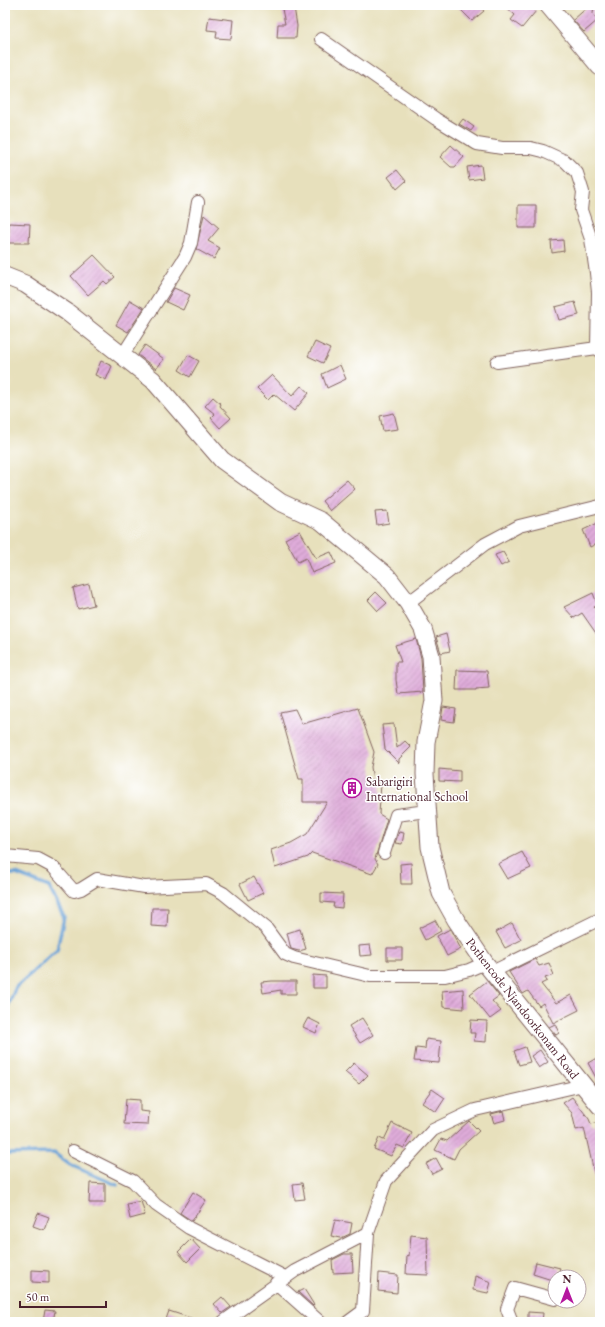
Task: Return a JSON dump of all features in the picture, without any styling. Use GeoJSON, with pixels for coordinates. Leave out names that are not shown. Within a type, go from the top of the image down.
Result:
{"type":"FeatureCollection","features":[{"type":"Feature","properties":{"kind":"main road"},"geometry":{"type":"LineString","coordinates":[[548,5],[600,67]]}},
{"type":"Feature","properties":{"kind":"main road","name":"Pothencode Njandoorkonam Road"},"geometry":{"type":"LineString","coordinates":[[5,276],[25,284],[61,308],[152,380],[222,460],[280,502],[321,521],[387,576],[408,603],[423,629],[430,656],[434,701],[426,742],[425,774],[430,847],[441,893],[456,920],[488,967],[600,1106]]}},
{"type":"Feature","properties":{"kind":"street"},"geometry":{"type":"LineString","coordinates":[[321,39],[436,120],[477,144],[502,148],[531,148],[543,151],[565,161],[577,173],[583,192],[581,210],[591,239],[596,273],[598,292],[598,350],[497,362]]}},
{"type":"Feature","properties":{"kind":"street"},"geometry":{"type":"LineString","coordinates":[[122,356],[185,257],[191,243],[198,202]]}},
{"type":"Feature","properties":{"kind":"street"},"geometry":{"type":"LineString","coordinates":[[408,603],[485,544],[519,526],[600,506]]}},
{"type":"Feature","properties":{"kind":"street"},"geometry":{"type":"LineString","coordinates":[[384,853],[396,815],[427,811]]}},
{"type":"Feature","properties":{"kind":"street"},"geometry":{"type":"LineString","coordinates":[[5,856],[38,860],[53,868],[74,892],[96,879],[144,887],[206,884],[224,893],[266,928],[285,954],[294,958],[370,976],[445,976],[488,967],[600,919]]}},
{"type":"Feature","properties":{"kind":"street"},"geometry":{"type":"LineString","coordinates":[[349,1322],[363,1311],[368,1233],[386,1181],[433,1130],[476,1110],[583,1085]]}},
{"type":"Feature","properties":{"kind":"street"},"geometry":{"type":"LineString","coordinates":[[73,1151],[133,1181],[156,1205],[189,1228],[280,1280],[320,1322]]}},
{"type":"Feature","properties":{"kind":"street"},"geometry":{"type":"LineString","coordinates":[[223,1322],[280,1280],[368,1233]]}},
{"type":"Feature","properties":{"kind":"street"},"geometry":{"type":"LineString","coordinates":[[512,1322],[507,1309],[515,1288],[547,1297]]}},
{"type":"Feature","properties":{"kind":"building"},"geometry":{"type":"Polygon","coordinates":[[[456,5],[479,5],[484,11],[472,21],[456,5]]]}},
{"type":"Feature","properties":{"kind":"building"},"geometry":{"type":"Polygon","coordinates":[[[504,5],[529,5],[536,11],[522,28],[511,20],[515,15],[504,5]]]}},
{"type":"Feature","properties":{"kind":"building"},"geometry":{"type":"Polygon","coordinates":[[[590,5],[594,5],[593,14],[598,20],[584,32],[573,20],[590,5]]]}},
{"type":"Feature","properties":{"kind":"building"},"geometry":{"type":"Polygon","coordinates":[[[294,7],[297,26],[296,38],[277,38],[278,24],[285,24],[282,9],[294,7]]]}},
{"type":"Feature","properties":{"kind":"building"},"geometry":{"type":"Polygon","coordinates":[[[209,17],[233,20],[231,39],[216,38],[217,31],[207,30],[209,17]]]}},
{"type":"Feature","properties":{"kind":"building"},"geometry":{"type":"Polygon","coordinates":[[[463,119],[474,127],[471,131],[459,124],[463,119]]]}},
{"type":"Feature","properties":{"kind":"building"},"geometry":{"type":"Polygon","coordinates":[[[451,145],[464,157],[455,167],[451,167],[440,157],[451,145]]]}},
{"type":"Feature","properties":{"kind":"building"},"geometry":{"type":"Polygon","coordinates":[[[481,165],[483,178],[469,180],[467,167],[481,165]]]}},
{"type":"Feature","properties":{"kind":"building"},"geometry":{"type":"Polygon","coordinates":[[[397,170],[406,181],[397,189],[388,177],[397,170]]]}},
{"type":"Feature","properties":{"kind":"building"},"geometry":{"type":"Polygon","coordinates":[[[518,205],[536,205],[536,228],[518,228],[518,205]]]}},
{"type":"Feature","properties":{"kind":"building"},"geometry":{"type":"Polygon","coordinates":[[[204,215],[219,228],[208,241],[220,248],[214,259],[196,249],[204,215]]]}},
{"type":"Feature","properties":{"kind":"building"},"geometry":{"type":"Polygon","coordinates":[[[9,223],[30,224],[29,243],[8,243],[9,223]]]}},
{"type":"Feature","properties":{"kind":"building"},"geometry":{"type":"Polygon","coordinates":[[[563,240],[564,251],[552,253],[551,241],[563,240]]]}},
{"type":"Feature","properties":{"kind":"building"},"geometry":{"type":"Polygon","coordinates":[[[94,255],[115,277],[107,284],[104,281],[88,295],[71,276],[94,255]]]}},
{"type":"Feature","properties":{"kind":"building"},"geometry":{"type":"Polygon","coordinates":[[[174,288],[190,295],[183,310],[166,302],[174,288]]]}},
{"type":"Feature","properties":{"kind":"building"},"geometry":{"type":"Polygon","coordinates":[[[130,300],[144,308],[128,332],[116,325],[130,300]]]}},
{"type":"Feature","properties":{"kind":"building"},"geometry":{"type":"Polygon","coordinates":[[[575,302],[579,315],[559,320],[555,307],[575,302]]]}},
{"type":"Feature","properties":{"kind":"building"},"geometry":{"type":"Polygon","coordinates":[[[315,342],[330,349],[323,363],[308,356],[315,342]]]}},
{"type":"Feature","properties":{"kind":"building"},"geometry":{"type":"Polygon","coordinates":[[[145,345],[164,359],[156,369],[138,355],[145,345]]]}},
{"type":"Feature","properties":{"kind":"building"},"geometry":{"type":"Polygon","coordinates":[[[188,355],[199,361],[190,377],[179,370],[188,355]]]}},
{"type":"Feature","properties":{"kind":"building"},"geometry":{"type":"Polygon","coordinates":[[[101,361],[112,366],[106,380],[95,375],[101,361]]]}},
{"type":"Feature","properties":{"kind":"building"},"geometry":{"type":"Polygon","coordinates":[[[340,365],[346,379],[327,388],[322,374],[340,365]]]}},
{"type":"Feature","properties":{"kind":"building"},"geometry":{"type":"Polygon","coordinates":[[[272,375],[292,396],[301,386],[309,393],[294,411],[274,394],[268,400],[257,389],[272,375]]]}},
{"type":"Feature","properties":{"kind":"building"},"geometry":{"type":"Polygon","coordinates":[[[213,397],[221,404],[220,406],[231,418],[220,428],[211,418],[215,414],[205,406],[213,397]]]}},
{"type":"Feature","properties":{"kind":"building"},"geometry":{"type":"Polygon","coordinates":[[[394,413],[398,429],[383,431],[380,416],[394,413]]]}},
{"type":"Feature","properties":{"kind":"building"},"geometry":{"type":"Polygon","coordinates":[[[347,480],[355,489],[330,511],[322,501],[347,480]]]}},
{"type":"Feature","properties":{"kind":"building"},"geometry":{"type":"Polygon","coordinates":[[[387,511],[389,523],[377,525],[375,512],[387,511]]]}},
{"type":"Feature","properties":{"kind":"building"},"geometry":{"type":"Polygon","coordinates":[[[600,522],[600,542],[590,547],[583,530],[600,522]]]}},
{"type":"Feature","properties":{"kind":"building"},"geometry":{"type":"Polygon","coordinates":[[[300,531],[316,558],[331,552],[336,563],[312,573],[306,558],[298,562],[285,539],[300,531]]]}},
{"type":"Feature","properties":{"kind":"building"},"geometry":{"type":"Polygon","coordinates":[[[503,552],[509,562],[501,566],[495,555],[503,552]]]}},
{"type":"Feature","properties":{"kind":"building"},"geometry":{"type":"Polygon","coordinates":[[[89,584],[94,605],[78,609],[73,588],[89,584]]]}},
{"type":"Feature","properties":{"kind":"building"},"geometry":{"type":"Polygon","coordinates":[[[376,592],[387,603],[378,611],[368,600],[376,592]]]}},
{"type":"Feature","properties":{"kind":"building"},"geometry":{"type":"Polygon","coordinates":[[[593,593],[598,606],[594,607],[600,615],[600,639],[582,613],[574,618],[564,607],[593,593]]]}},
{"type":"Feature","properties":{"kind":"building"},"geometry":{"type":"Polygon","coordinates":[[[446,634],[450,651],[441,653],[436,637],[446,634]]]}},
{"type":"Feature","properties":{"kind":"building"},"geometry":{"type":"Polygon","coordinates":[[[416,639],[421,658],[423,692],[398,694],[396,662],[401,662],[395,645],[416,639]]]}},
{"type":"Feature","properties":{"kind":"building"},"geometry":{"type":"Polygon","coordinates":[[[457,670],[487,671],[489,688],[476,690],[456,690],[457,670]]]}},
{"type":"Feature","properties":{"kind":"building"},"geometry":{"type":"Polygon","coordinates":[[[443,707],[456,709],[454,722],[441,720],[443,707]]]}},
{"type":"Feature","properties":{"kind":"building","name":"Sabarigiri International School"},"geometry":{"type":"Polygon","coordinates":[[[358,708],[374,752],[371,767],[373,781],[381,783],[379,814],[387,819],[375,859],[378,864],[372,874],[312,853],[308,857],[275,868],[271,850],[291,843],[307,834],[327,802],[303,802],[303,779],[299,779],[280,712],[295,709],[302,724],[358,708]]]}},
{"type":"Feature","properties":{"kind":"building"},"geometry":{"type":"Polygon","coordinates":[[[394,724],[397,748],[405,741],[411,747],[399,759],[399,763],[385,749],[382,725],[394,724]]]}},
{"type":"Feature","properties":{"kind":"building"},"geometry":{"type":"Polygon","coordinates":[[[439,769],[460,771],[460,782],[439,781],[439,769]]]}},
{"type":"Feature","properties":{"kind":"building"},"geometry":{"type":"Polygon","coordinates":[[[399,832],[404,833],[402,844],[395,843],[399,832]]]}},
{"type":"Feature","properties":{"kind":"building"},"geometry":{"type":"Polygon","coordinates":[[[522,852],[531,868],[507,879],[498,864],[522,852]]]}},
{"type":"Feature","properties":{"kind":"building"},"geometry":{"type":"Polygon","coordinates":[[[411,863],[412,884],[401,884],[400,864],[411,863]]]}},
{"type":"Feature","properties":{"kind":"building"},"geometry":{"type":"Polygon","coordinates":[[[254,877],[263,893],[248,900],[240,884],[254,877]]]}},
{"type":"Feature","properties":{"kind":"building"},"geometry":{"type":"Polygon","coordinates":[[[321,893],[343,894],[342,908],[333,907],[334,903],[321,902],[321,893]]]}},
{"type":"Feature","properties":{"kind":"building"},"geometry":{"type":"Polygon","coordinates":[[[152,908],[168,908],[167,927],[151,926],[152,908]]]}},
{"type":"Feature","properties":{"kind":"building"},"geometry":{"type":"Polygon","coordinates":[[[435,920],[441,931],[425,940],[419,928],[435,920]]]}},
{"type":"Feature","properties":{"kind":"building"},"geometry":{"type":"Polygon","coordinates":[[[512,923],[521,940],[505,948],[496,932],[512,923]]]}},
{"type":"Feature","properties":{"kind":"building"},"geometry":{"type":"Polygon","coordinates":[[[300,929],[306,949],[299,951],[291,949],[287,933],[300,929]]]}},
{"type":"Feature","properties":{"kind":"building"},"geometry":{"type":"Polygon","coordinates":[[[450,929],[461,949],[447,956],[437,936],[450,929]]]}},
{"type":"Feature","properties":{"kind":"building"},"geometry":{"type":"Polygon","coordinates":[[[370,945],[372,955],[360,956],[359,946],[370,945]]]}},
{"type":"Feature","properties":{"kind":"building"},"geometry":{"type":"Polygon","coordinates":[[[387,948],[402,948],[402,960],[387,960],[387,948]]]}},
{"type":"Feature","properties":{"kind":"building"},"geometry":{"type":"Polygon","coordinates":[[[535,959],[539,966],[549,963],[554,975],[545,978],[547,981],[541,984],[556,1003],[571,995],[579,1010],[553,1023],[543,1003],[539,1006],[528,991],[523,994],[509,972],[535,959]]]}},
{"type":"Feature","properties":{"kind":"building"},"geometry":{"type":"Polygon","coordinates":[[[313,975],[326,976],[326,988],[313,988],[313,975]]]}},
{"type":"Feature","properties":{"kind":"building"},"geometry":{"type":"Polygon","coordinates":[[[296,981],[296,994],[281,994],[281,990],[263,993],[261,982],[296,981]]]}},
{"type":"Feature","properties":{"kind":"building"},"geometry":{"type":"Polygon","coordinates":[[[487,981],[499,996],[492,1001],[501,1011],[490,1019],[470,994],[487,981]]]}},
{"type":"Feature","properties":{"kind":"building"},"geometry":{"type":"Polygon","coordinates":[[[463,989],[464,1009],[443,1007],[442,991],[463,989]]]}},
{"type":"Feature","properties":{"kind":"building"},"geometry":{"type":"Polygon","coordinates":[[[308,1018],[320,1024],[316,1033],[303,1027],[308,1018]]]}},
{"type":"Feature","properties":{"kind":"building"},"geometry":{"type":"Polygon","coordinates":[[[362,1018],[373,1035],[360,1043],[349,1026],[362,1018]]]}},
{"type":"Feature","properties":{"kind":"building"},"geometry":{"type":"Polygon","coordinates":[[[471,1020],[487,1021],[486,1042],[474,1041],[475,1033],[470,1033],[471,1020]]]}},
{"type":"Feature","properties":{"kind":"building"},"geometry":{"type":"Polygon","coordinates":[[[555,1024],[559,1033],[556,1035],[549,1027],[555,1024]]]}},
{"type":"Feature","properties":{"kind":"building"},"geometry":{"type":"Polygon","coordinates":[[[426,1039],[441,1041],[439,1063],[414,1061],[416,1048],[425,1049],[426,1039]]]}},
{"type":"Feature","properties":{"kind":"building"},"geometry":{"type":"Polygon","coordinates":[[[525,1047],[530,1062],[519,1065],[514,1051],[525,1047]]]}},
{"type":"Feature","properties":{"kind":"building"},"geometry":{"type":"Polygon","coordinates":[[[540,1050],[548,1062],[539,1068],[531,1056],[540,1050]]]}},
{"type":"Feature","properties":{"kind":"building"},"geometry":{"type":"Polygon","coordinates":[[[600,1056],[600,1085],[588,1063],[600,1056]]]}},
{"type":"Feature","properties":{"kind":"building"},"geometry":{"type":"Polygon","coordinates":[[[354,1063],[368,1075],[359,1084],[345,1072],[354,1063]]]}},
{"type":"Feature","properties":{"kind":"building"},"geometry":{"type":"Polygon","coordinates":[[[432,1089],[445,1098],[436,1112],[422,1103],[432,1089]]]}},
{"type":"Feature","properties":{"kind":"building"},"geometry":{"type":"Polygon","coordinates":[[[572,1097],[589,1119],[591,1124],[600,1122],[600,1138],[597,1138],[600,1150],[600,1180],[596,1181],[584,1128],[576,1130],[572,1113],[563,1103],[572,1097]]]}},
{"type":"Feature","properties":{"kind":"building"},"geometry":{"type":"Polygon","coordinates":[[[126,1099],[140,1100],[140,1111],[149,1112],[148,1125],[124,1124],[126,1099]]]}},
{"type":"Feature","properties":{"kind":"building"},"geometry":{"type":"Polygon","coordinates":[[[503,1111],[505,1120],[494,1123],[491,1114],[503,1111]]]}},
{"type":"Feature","properties":{"kind":"building"},"geometry":{"type":"Polygon","coordinates":[[[469,1121],[479,1131],[459,1149],[454,1159],[435,1150],[441,1139],[447,1141],[469,1121]]]}},
{"type":"Feature","properties":{"kind":"building"},"geometry":{"type":"Polygon","coordinates":[[[392,1123],[412,1133],[404,1148],[397,1145],[391,1156],[374,1149],[379,1138],[384,1140],[392,1123]]]}},
{"type":"Feature","properties":{"kind":"building"},"geometry":{"type":"Polygon","coordinates":[[[436,1158],[442,1169],[432,1174],[426,1164],[436,1158]]]}},
{"type":"Feature","properties":{"kind":"building"},"geometry":{"type":"Polygon","coordinates":[[[90,1183],[105,1184],[105,1203],[89,1203],[90,1183]]]}},
{"type":"Feature","properties":{"kind":"building"},"geometry":{"type":"Polygon","coordinates":[[[302,1183],[305,1199],[295,1200],[293,1184],[302,1183]]]}},
{"type":"Feature","properties":{"kind":"building"},"geometry":{"type":"Polygon","coordinates":[[[193,1192],[206,1200],[192,1221],[180,1213],[193,1192]]]}},
{"type":"Feature","properties":{"kind":"building"},"geometry":{"type":"Polygon","coordinates":[[[141,1201],[145,1215],[130,1219],[127,1204],[141,1201]]]}},
{"type":"Feature","properties":{"kind":"building"},"geometry":{"type":"Polygon","coordinates":[[[38,1213],[49,1217],[44,1230],[33,1226],[38,1213]]]}},
{"type":"Feature","properties":{"kind":"building"},"geometry":{"type":"Polygon","coordinates":[[[335,1220],[352,1223],[350,1234],[341,1238],[331,1236],[335,1220]]]}},
{"type":"Feature","properties":{"kind":"building"},"geometry":{"type":"Polygon","coordinates":[[[411,1235],[427,1237],[428,1275],[406,1274],[407,1255],[409,1256],[411,1235]]]}},
{"type":"Feature","properties":{"kind":"building"},"geometry":{"type":"Polygon","coordinates":[[[191,1239],[200,1249],[187,1262],[178,1252],[191,1239]]]}},
{"type":"Feature","properties":{"kind":"building"},"geometry":{"type":"Polygon","coordinates":[[[344,1254],[352,1254],[353,1272],[333,1273],[332,1260],[344,1254]]]}},
{"type":"Feature","properties":{"kind":"building"},"geometry":{"type":"Polygon","coordinates":[[[536,1262],[560,1268],[547,1269],[547,1278],[533,1274],[536,1262]]]}},
{"type":"Feature","properties":{"kind":"building"},"geometry":{"type":"Polygon","coordinates":[[[32,1270],[49,1271],[49,1283],[32,1282],[32,1270]]]}},
{"type":"Feature","properties":{"kind":"building"},"geometry":{"type":"Polygon","coordinates":[[[379,1273],[398,1275],[397,1293],[378,1291],[379,1273]]]}},
{"type":"Feature","properties":{"kind":"building"},"geometry":{"type":"Polygon","coordinates":[[[475,1276],[491,1282],[488,1293],[473,1290],[475,1276]]]}},
{"type":"Feature","properties":{"kind":"building"},"geometry":{"type":"Polygon","coordinates":[[[304,1289],[314,1305],[313,1306],[298,1292],[304,1289]]]}},
{"type":"Feature","properties":{"kind":"building"},"geometry":{"type":"Polygon","coordinates":[[[222,1297],[231,1307],[222,1313],[214,1304],[222,1297]]]}},
{"type":"Feature","properties":{"kind":"building"},"geometry":{"type":"Polygon","coordinates":[[[45,1310],[55,1311],[53,1322],[43,1322],[45,1310]]]}},
{"type":"Feature","properties":{"kind":"building"},"geometry":{"type":"Polygon","coordinates":[[[169,1311],[197,1320],[197,1322],[165,1322],[169,1311]]]}},
{"type":"Feature","properties":{"kind":"building"},"geometry":{"type":"Polygon","coordinates":[[[528,1312],[543,1313],[542,1322],[528,1322],[528,1312]]]}},
{"type":"Feature","properties":{"kind":"waterway"},"geometry":{"type":"LineString","coordinates":[[5,874],[16,874],[49,887],[64,917],[57,950],[16,987],[5,1013]]}},
{"type":"Feature","properties":{"kind":"waterway"},"geometry":{"type":"LineString","coordinates":[[5,1154],[54,1153],[70,1165],[117,1185]]}},
{"type":"Feature","properties":{"kind":"place","name":"Sabarigiri International School"},"geometry":{"type":"Point","coordinates":[352,788]}}]}
